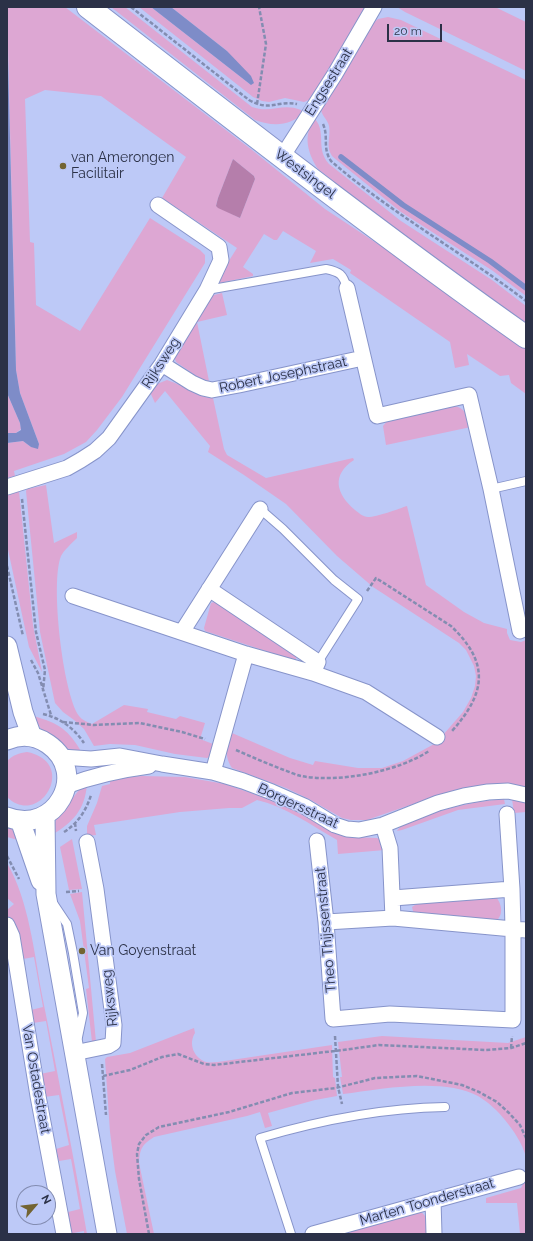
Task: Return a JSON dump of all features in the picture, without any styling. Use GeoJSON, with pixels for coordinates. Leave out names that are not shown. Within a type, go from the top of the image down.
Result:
{"type":"FeatureCollection","features":[{"type":"Feature","properties":{"kind":"main road","name":"Westsingel"},"geometry":{"type":"LineString","coordinates":[[88,7],[282,157],[452,285],[526,337]]}},
{"type":"Feature","properties":{"kind":"street","name":"Engsestraat"},"geometry":{"type":"LineString","coordinates":[[282,157],[335,74],[374,7]]}},
{"type":"Feature","properties":{"kind":"street","name":"Rijksweg"},"geometry":{"type":"LineString","coordinates":[[14,485],[67,468],[95,451],[109,438],[162,364],[207,290],[221,260],[219,246],[158,205]]}},
{"type":"Feature","properties":{"kind":"street","name":"Robert Josephstraat"},"geometry":{"type":"LineString","coordinates":[[347,288],[377,416],[470,396],[520,631]]}},
{"type":"Feature","properties":{"kind":"street","name":"Robert Josephstraat"},"geometry":{"type":"LineString","coordinates":[[162,364],[192,383],[202,388],[212,390],[363,358]]}},
{"type":"Feature","properties":{"kind":"street"},"geometry":{"type":"LineString","coordinates":[[182,632],[260,509]]}},
{"type":"Feature","properties":{"kind":"street"},"geometry":{"type":"LineString","coordinates":[[209,589],[315,667],[366,692],[439,740]]}},
{"type":"Feature","properties":{"kind":"street"},"geometry":{"type":"LineString","coordinates":[[73,596],[246,654],[315,667]]}},
{"type":"Feature","properties":{"kind":"street"},"geometry":{"type":"LineString","coordinates":[[15,642],[23,712],[32,736]]}},
{"type":"Feature","properties":{"kind":"street"},"geometry":{"type":"LineString","coordinates":[[213,772],[222,745],[246,654]]}},
{"type":"Feature","properties":{"kind":"street"},"geometry":{"type":"LineString","coordinates":[[7,736],[32,736],[43,741],[53,748],[61,757],[66,771],[66,786],[59,803],[45,815],[33,820],[13,818]]}},
{"type":"Feature","properties":{"kind":"street","name":"Borgersstraat"},"geometry":{"type":"LineString","coordinates":[[61,757],[91,759],[120,756],[213,772],[272,792],[304,806],[335,825],[348,829],[359,830],[383,825],[438,803],[464,796],[488,792],[508,791],[526,795]]}},
{"type":"Feature","properties":{"kind":"street","name":"Borgersstraat"},"geometry":{"type":"LineString","coordinates":[[66,786],[94,776],[162,764]]}},
{"type":"Feature","properties":{"kind":"street"},"geometry":{"type":"LineString","coordinates":[[334,1019],[390,1014],[513,1020],[519,930],[512,889],[507,814]]}},
{"type":"Feature","properties":{"kind":"street"},"geometry":{"type":"LineString","coordinates":[[45,815],[46,894],[107,1234]]}},
{"type":"Feature","properties":{"kind":"street"},"geometry":{"type":"LineString","coordinates":[[13,818],[27,844],[46,894]]}},
{"type":"Feature","properties":{"kind":"street"},"geometry":{"type":"LineString","coordinates":[[383,825],[390,848],[393,918]]}},
{"type":"Feature","properties":{"kind":"street","name":"Theo Thijssenstraat"},"geometry":{"type":"LineString","coordinates":[[318,841],[334,1019]]}},
{"type":"Feature","properties":{"kind":"street","name":"Rijksweg"},"geometry":{"type":"LineString","coordinates":[[74,1053],[108,1046],[113,1043],[114,1025],[96,889],[87,842]]}},
{"type":"Feature","properties":{"kind":"street"},"geometry":{"type":"LineString","coordinates":[[393,898],[512,889]]}},
{"type":"Feature","properties":{"kind":"street"},"geometry":{"type":"LineString","coordinates":[[326,922],[393,918],[519,930]]}},
{"type":"Feature","properties":{"kind":"street","name":"Van Ostadestraat"},"geometry":{"type":"LineString","coordinates":[[7,925],[12,936],[38,1096],[64,1234]]}},
{"type":"Feature","properties":{"kind":"street","name":"Marten Toonderstraat"},"geometry":{"type":"LineString","coordinates":[[313,1234],[519,1177]]}},
{"type":"Feature","properties":{"kind":"street"},"geometry":{"type":"LineString","coordinates":[[432,1200],[434,1234]]}},
{"type":"Feature","properties":{"kind":"lane","name":"Robert Josephstraat"},"geometry":{"type":"LineString","coordinates":[[207,290],[326,268],[337,272],[344,278],[347,288]]}},
{"type":"Feature","properties":{"kind":"lane"},"geometry":{"type":"LineString","coordinates":[[491,489],[526,481]]}},
{"type":"Feature","properties":{"kind":"lane"},"geometry":{"type":"LineString","coordinates":[[260,509],[284,529],[334,580],[358,599],[315,667]]}},
{"type":"Feature","properties":{"kind":"lane"},"geometry":{"type":"LineString","coordinates":[[291,1234],[260,1138],[304,1125],[378,1111],[445,1107]]}},
{"type":"Feature","properties":{"kind":"path"},"geometry":{"type":"LineString","coordinates":[[131,7],[249,100],[257,104],[269,106],[290,103],[302,106],[318,117],[324,126],[325,148],[331,161],[403,217],[471,261],[526,301]]}},
{"type":"Feature","properties":{"kind":"path"},"geometry":{"type":"LineString","coordinates":[[257,104],[266,44],[259,7]]}},
{"type":"Feature","properties":{"kind":"path"},"geometry":{"type":"LineString","coordinates":[[14,485],[36,632],[45,670],[43,691]]}},
{"type":"Feature","properties":{"kind":"path"},"geometry":{"type":"LineString","coordinates":[[7,566],[15,642]]}},
{"type":"Feature","properties":{"kind":"path"},"geometry":{"type":"LineString","coordinates":[[63,722],[94,725],[140,723],[182,732],[222,745],[300,776],[323,778],[364,775],[391,769],[416,759],[439,740],[468,710],[478,692],[478,667],[468,646],[451,626],[376,578],[366,593],[358,599]]}},
{"type":"Feature","properties":{"kind":"path"},"geometry":{"type":"LineString","coordinates":[[30,658],[38,673],[51,716]]}},
{"type":"Feature","properties":{"kind":"path"},"geometry":{"type":"LineString","coordinates":[[334,1019],[336,1060],[344,1117]]}},
{"type":"Feature","properties":{"kind":"path"},"geometry":{"type":"LineString","coordinates":[[103,1076],[130,1070],[162,1056],[178,1054],[204,1064],[214,1065],[379,1045],[486,1050],[511,1048],[526,1043]]}},
{"type":"Feature","properties":{"kind":"shaded area"},"geometry":{"type":"Polygon","coordinates":[[[7,7],[65,7],[252,150],[325,209],[396,256],[526,349],[526,394],[511,383],[509,375],[500,376],[467,354],[469,365],[455,368],[450,342],[350,273],[351,270],[333,259],[310,263],[316,251],[283,231],[277,240],[274,240],[264,234],[243,267],[253,274],[253,276],[215,284],[237,248],[162,198],[186,157],[101,96],[45,90],[25,99],[30,242],[34,243],[36,305],[80,331],[150,218],[200,250],[205,255],[205,263],[122,397],[86,442],[64,454],[14,471],[15,476],[7,478],[7,443],[23,441],[31,447],[39,444],[20,393],[16,370],[7,7]],[[233,159],[216,206],[240,218],[255,179],[254,176],[233,159]]]}},
{"type":"Feature","properties":{"kind":"shaded area"},"geometry":{"type":"Polygon","coordinates":[[[111,7],[125,7],[252,107],[265,109],[288,107],[301,110],[303,113],[292,121],[280,124],[255,120],[111,7]]]}},
{"type":"Feature","properties":{"kind":"shaded area"},"geometry":{"type":"Polygon","coordinates":[[[139,7],[151,7],[251,85],[227,51],[171,7],[368,7],[311,99],[304,102],[285,98],[269,102],[253,97],[139,7]]]}},
{"type":"Feature","properties":{"kind":"shaded area"},"geometry":{"type":"Polygon","coordinates":[[[397,7],[495,7],[526,22],[526,71],[405,12],[397,7]]]}},
{"type":"Feature","properties":{"kind":"shaded area"},"geometry":{"type":"Polygon","coordinates":[[[388,17],[401,20],[526,80],[526,296],[493,271],[401,212],[333,157],[329,150],[329,126],[321,109],[371,25],[378,19],[388,17]]]}},
{"type":"Feature","properties":{"kind":"shaded area"},"geometry":{"type":"Polygon","coordinates":[[[315,119],[320,130],[323,152],[329,164],[401,221],[492,280],[526,306],[526,328],[429,257],[318,169],[311,157],[308,144],[309,131],[315,119]]]}},
{"type":"Feature","properties":{"kind":"shaded area"},"geometry":{"type":"Polygon","coordinates":[[[233,159],[254,176],[255,179],[240,218],[216,206],[233,159]]]}},
{"type":"Feature","properties":{"kind":"shaded area"},"geometry":{"type":"Polygon","coordinates":[[[222,293],[227,315],[197,322],[209,381],[199,378],[176,362],[174,356],[210,296],[222,293]]]}},
{"type":"Feature","properties":{"kind":"shaded area"},"geometry":{"type":"Polygon","coordinates":[[[167,380],[195,393],[213,398],[224,449],[227,455],[266,478],[353,458],[354,460],[342,472],[339,478],[340,491],[349,504],[361,515],[368,517],[407,506],[426,585],[464,612],[484,623],[507,629],[510,640],[521,642],[526,640],[526,787],[504,784],[470,787],[433,797],[367,820],[351,820],[342,818],[286,788],[232,768],[229,763],[227,750],[232,733],[290,758],[313,765],[315,761],[358,768],[382,768],[403,761],[436,743],[463,712],[471,698],[475,686],[476,676],[474,666],[466,650],[459,643],[373,587],[337,556],[286,504],[208,452],[210,446],[165,391],[155,403],[150,392],[157,384],[167,380]]]}},
{"type":"Feature","properties":{"kind":"shaded area"},"geometry":{"type":"Polygon","coordinates":[[[7,393],[20,423],[21,429],[16,433],[7,433],[7,393]]]}},
{"type":"Feature","properties":{"kind":"shaded area"},"geometry":{"type":"Polygon","coordinates":[[[454,406],[464,411],[471,427],[386,445],[383,426],[388,420],[454,406]]]}},
{"type":"Feature","properties":{"kind":"shaded area"},"geometry":{"type":"Polygon","coordinates":[[[46,485],[54,543],[77,532],[77,538],[61,556],[58,570],[57,589],[63,662],[73,704],[79,716],[83,720],[92,724],[124,705],[148,709],[147,712],[176,719],[180,716],[205,723],[200,739],[213,744],[209,757],[175,754],[135,745],[110,744],[94,746],[84,729],[63,712],[55,703],[40,632],[26,491],[27,489],[46,485]]]}},
{"type":"Feature","properties":{"kind":"shaded area"},"geometry":{"type":"Polygon","coordinates":[[[19,491],[33,625],[42,672],[29,647],[7,545],[7,495],[19,491]]]}},
{"type":"Feature","properties":{"kind":"shaded area"},"geometry":{"type":"Polygon","coordinates":[[[217,602],[297,656],[296,659],[293,660],[205,631],[204,628],[211,603],[217,602]]]}},
{"type":"Feature","properties":{"kind":"shaded area"},"geometry":{"type":"Polygon","coordinates":[[[33,716],[62,728],[73,738],[82,753],[66,748],[55,737],[41,729],[33,716]]]}},
{"type":"Feature","properties":{"kind":"shaded area"},"geometry":{"type":"Polygon","coordinates":[[[27,752],[42,758],[50,768],[52,779],[49,790],[42,799],[31,805],[19,805],[7,797],[7,761],[16,755],[27,752]]]}},
{"type":"Feature","properties":{"kind":"shaded area"},"geometry":{"type":"Polygon","coordinates":[[[142,776],[185,777],[225,784],[265,798],[295,811],[337,834],[354,837],[377,838],[381,840],[385,850],[338,854],[337,840],[278,807],[257,800],[242,808],[180,812],[94,825],[96,835],[87,836],[87,826],[97,803],[102,786],[110,784],[110,779],[142,776]]]}},
{"type":"Feature","properties":{"kind":"shaded area"},"geometry":{"type":"Polygon","coordinates":[[[87,784],[84,801],[77,814],[72,820],[52,835],[56,819],[79,790],[87,784]]]}},
{"type":"Feature","properties":{"kind":"shaded area"},"geometry":{"type":"Polygon","coordinates":[[[504,799],[505,804],[458,810],[397,831],[402,824],[440,811],[477,802],[504,799]]]}},
{"type":"Feature","properties":{"kind":"shaded area"},"geometry":{"type":"Polygon","coordinates":[[[512,799],[526,802],[526,812],[514,813],[512,799]]]}},
{"type":"Feature","properties":{"kind":"shaded area"},"geometry":{"type":"Polygon","coordinates":[[[7,826],[12,829],[18,840],[7,837],[7,826]]]}},
{"type":"Feature","properties":{"kind":"shaded area"},"geometry":{"type":"Polygon","coordinates":[[[72,839],[82,889],[69,890],[60,847],[72,839]]]}},
{"type":"Feature","properties":{"kind":"shaded area"},"geometry":{"type":"Polygon","coordinates":[[[7,863],[21,894],[30,927],[87,1234],[84,1234],[84,1231],[68,1234],[64,1213],[80,1209],[71,1159],[59,1161],[56,1149],[69,1145],[59,1095],[44,1097],[40,1074],[55,1071],[46,1021],[33,1023],[31,1010],[43,1007],[34,957],[23,959],[15,925],[7,917],[7,910],[14,904],[7,898],[7,863]]]}},
{"type":"Feature","properties":{"kind":"shaded area"},"geometry":{"type":"Polygon","coordinates":[[[82,892],[96,1042],[92,1042],[86,989],[89,988],[80,921],[70,894],[82,892]]]}},
{"type":"Feature","properties":{"kind":"shaded area"},"geometry":{"type":"Polygon","coordinates":[[[495,896],[501,905],[500,916],[496,921],[414,915],[412,907],[418,903],[495,896]]]}},
{"type":"Feature","properties":{"kind":"shaded area"},"geometry":{"type":"Polygon","coordinates":[[[194,1028],[195,1033],[192,1042],[193,1050],[198,1057],[207,1062],[218,1062],[332,1045],[333,1077],[335,1078],[337,1096],[315,1100],[268,1113],[272,1126],[265,1128],[260,1112],[154,1137],[142,1147],[139,1163],[154,1234],[127,1234],[115,1171],[110,1132],[105,1059],[107,1057],[130,1053],[194,1028]]]}},
{"type":"Feature","properties":{"kind":"shaded area"},"geometry":{"type":"Polygon","coordinates":[[[382,1036],[508,1043],[526,1037],[526,1157],[517,1137],[499,1113],[482,1098],[464,1090],[448,1087],[412,1086],[343,1094],[340,1077],[342,1077],[338,1042],[382,1036]]]}},
{"type":"Feature","properties":{"kind":"shaded area"},"geometry":{"type":"Polygon","coordinates":[[[525,1180],[526,1234],[520,1234],[517,1203],[486,1203],[486,1198],[521,1188],[525,1180]]]}},
{"type":"Feature","properties":{"kind":"shaded area"},"geometry":{"type":"Polygon","coordinates":[[[419,1211],[426,1218],[427,1234],[331,1234],[419,1211]]]}},
{"type":"Feature","properties":{"kind":"water"},"geometry":{"type":"Polygon","coordinates":[[[151,7],[171,7],[227,51],[251,76],[254,83],[251,85],[151,7]]]}},
{"type":"Feature","properties":{"kind":"water"},"geometry":{"type":"Polygon","coordinates":[[[7,22],[16,370],[20,393],[39,444],[38,449],[31,447],[23,441],[7,443],[7,433],[16,433],[21,430],[20,423],[7,393],[7,22]]]}},
{"type":"Feature","properties":{"kind":"waterway"},"geometry":{"type":"LineString","coordinates":[[341,157],[403,205],[490,261],[526,288]]}},
{"type":"Feature","properties":{"kind":"place","name":"van Amerongen Facilitair"},"geometry":{"type":"Point","coordinates":[63,166]}},
{"type":"Feature","properties":{"kind":"place","name":"Van Goyenstraat"},"geometry":{"type":"Point","coordinates":[82,951]}}]}
